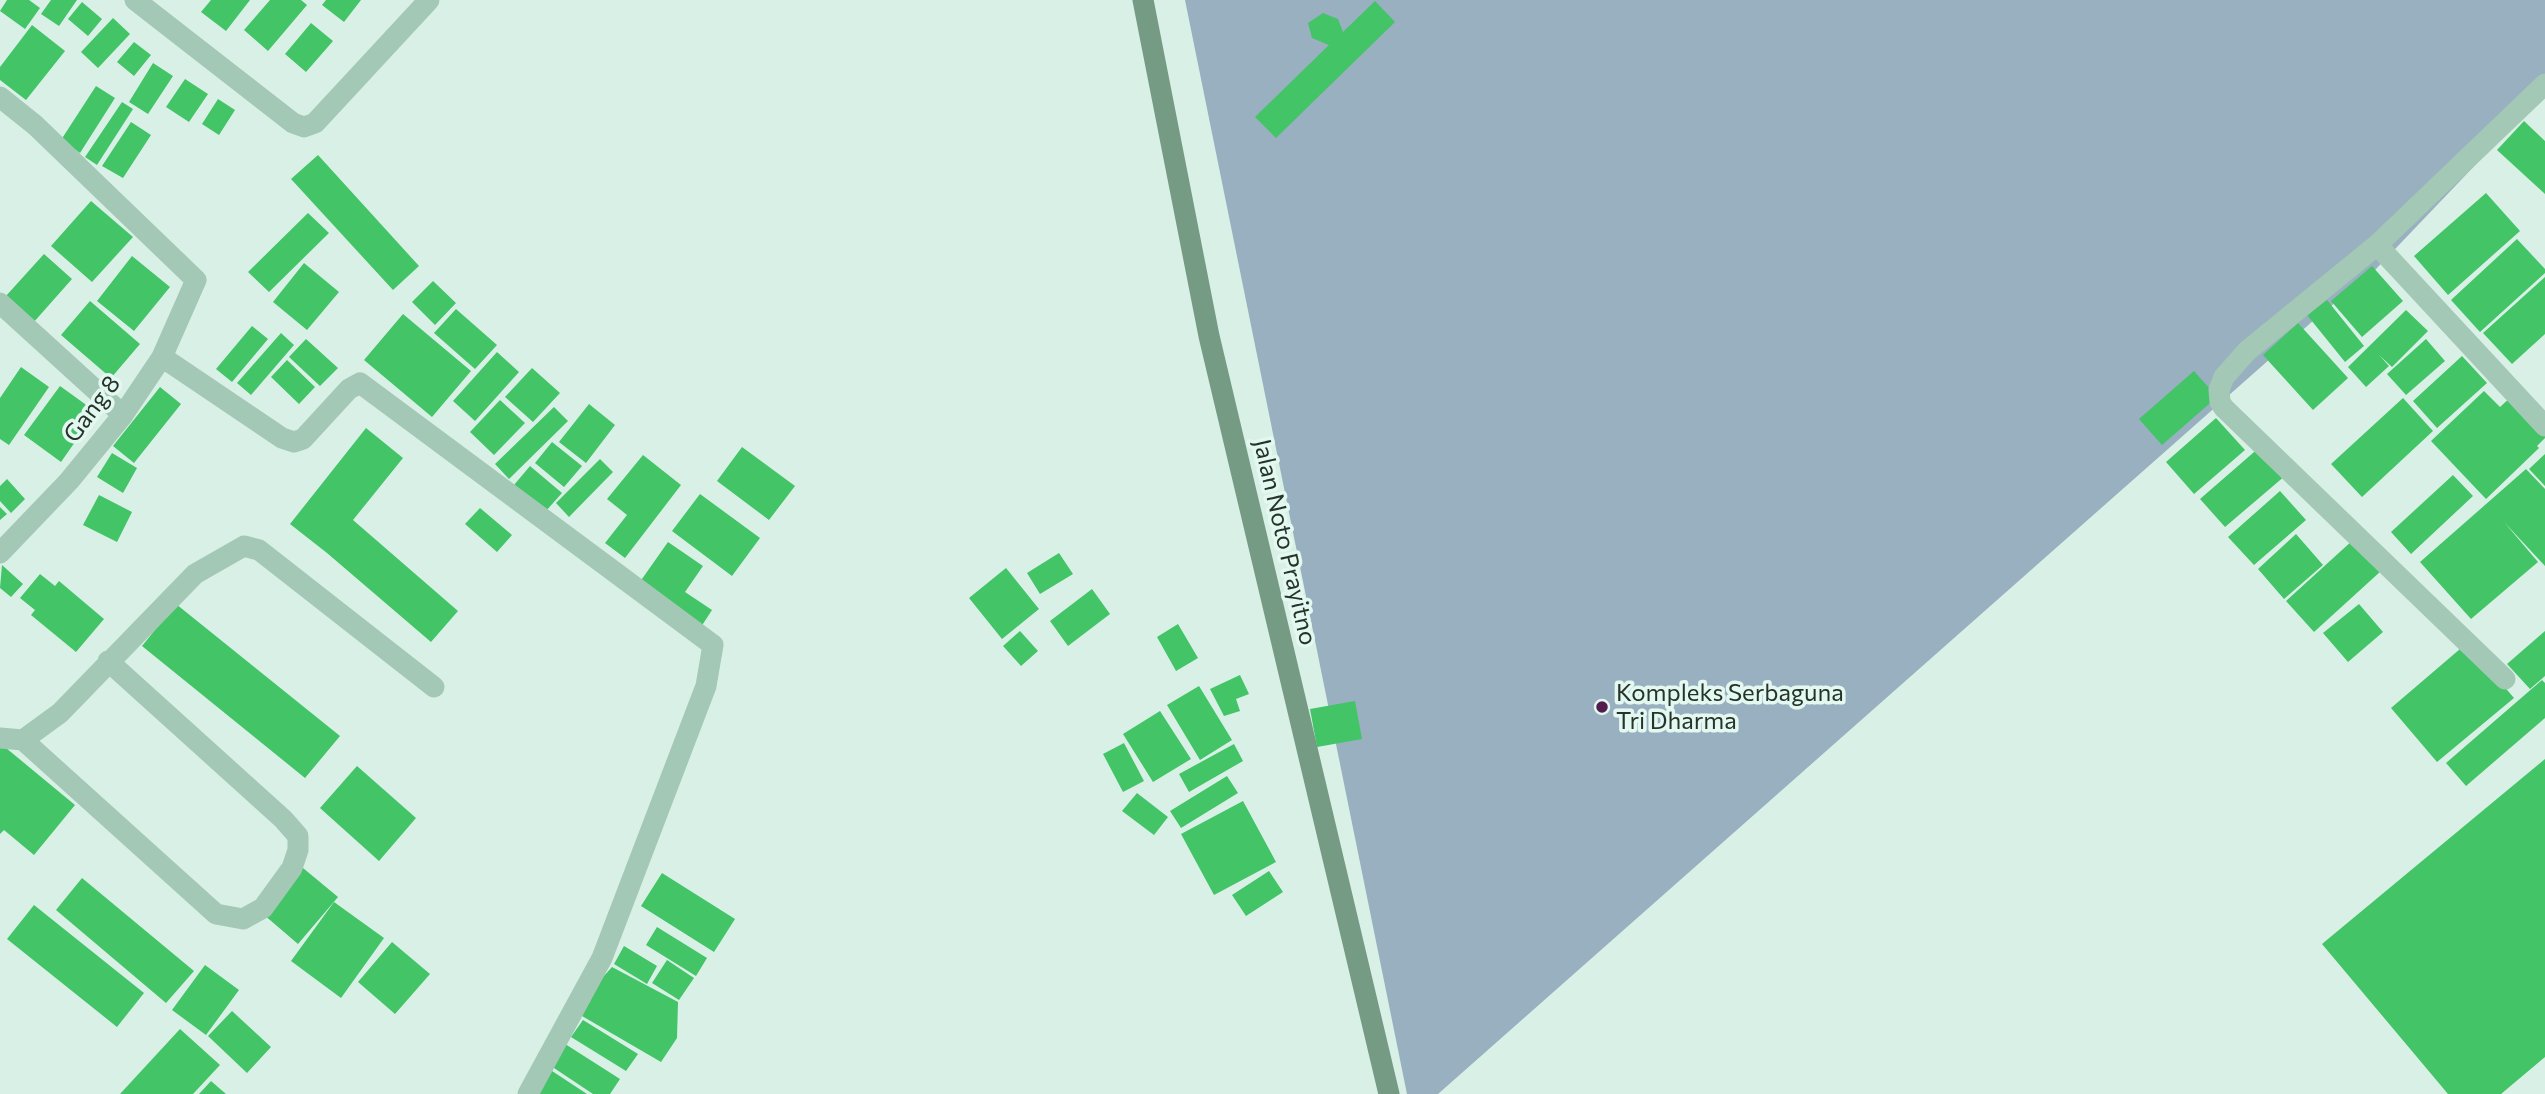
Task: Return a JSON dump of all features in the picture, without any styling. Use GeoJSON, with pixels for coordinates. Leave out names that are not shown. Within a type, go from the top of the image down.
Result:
{"type":"FeatureCollection","features":[{"type":"Feature","properties":{"kind":"street"},"geometry":{"type":"LineString","coordinates":[[135,0],[293,124],[304,127],[315,123],[429,0]]}},
{"type":"Feature","properties":{"kind":"street","name":"Jalan Noto Prayitno"},"geometry":{"type":"LineString","coordinates":[[1143,0],[1209,336],[1389,1094]]}},
{"type":"Feature","properties":{"kind":"street"},"geometry":{"type":"LineString","coordinates":[[2505,679],[2220,402],[2219,390],[2224,377],[2247,351],[2377,246],[2541,94]]}},
{"type":"Feature","properties":{"kind":"street","name":"Gang 8"},"geometry":{"type":"LineString","coordinates":[[0,97],[34,125],[195,277],[195,283],[162,357],[123,415],[69,481],[0,553]]}},
{"type":"Feature","properties":{"kind":"street"},"geometry":{"type":"LineString","coordinates":[[2377,246],[2545,426]]}},
{"type":"Feature","properties":{"kind":"street"},"geometry":{"type":"LineString","coordinates":[[0,303],[123,415]]}},
{"type":"Feature","properties":{"kind":"street"},"geometry":{"type":"LineString","coordinates":[[162,357],[282,438],[294,442],[303,439],[349,389],[360,383],[713,645],[706,686],[602,958],[528,1094]]}},
{"type":"Feature","properties":{"kind":"street"},"geometry":{"type":"LineString","coordinates":[[23,740],[60,713],[195,575],[244,546],[259,550],[434,687]]}},
{"type":"Feature","properties":{"kind":"street"},"geometry":{"type":"LineString","coordinates":[[0,738],[23,740],[216,914],[243,919],[263,908],[292,868],[298,850],[298,836],[283,819],[108,661]]}},
{"type":"Feature","properties":{"kind":"shaded area","name":"Kompleks Serbaguna Tri Dharma"},"geometry":{"type":"Polygon","coordinates":[[[1185,0],[2545,0],[2545,92],[2375,270],[2314,320],[1438,1094],[1407,1094],[1185,0]]]}},
{"type":"Feature","properties":{"kind":"building"},"geometry":{"type":"Polygon","coordinates":[[[7,0],[29,0],[40,8],[25,29],[0,11],[7,0]]]}},
{"type":"Feature","properties":{"kind":"building"},"geometry":{"type":"Polygon","coordinates":[[[51,0],[77,0],[59,26],[41,14],[51,0]]]}},
{"type":"Feature","properties":{"kind":"building"},"geometry":{"type":"Polygon","coordinates":[[[211,0],[250,0],[226,31],[201,12],[211,0]]]}},
{"type":"Feature","properties":{"kind":"building"},"geometry":{"type":"Polygon","coordinates":[[[270,0],[301,0],[307,5],[268,51],[244,30],[270,0]]]}},
{"type":"Feature","properties":{"kind":"building"},"geometry":{"type":"Polygon","coordinates":[[[326,0],[361,0],[344,22],[322,5],[326,0]]]}},
{"type":"Feature","properties":{"kind":"building"},"geometry":{"type":"Polygon","coordinates":[[[1375,1],[1395,22],[1276,138],[1255,117],[1329,45],[1312,38],[1308,23],[1323,13],[1338,19],[1343,32],[1375,1]]]}},
{"type":"Feature","properties":{"kind":"building"},"geometry":{"type":"Polygon","coordinates":[[[82,2],[102,19],[88,36],[68,19],[82,2]]]}},
{"type":"Feature","properties":{"kind":"building"},"geometry":{"type":"Polygon","coordinates":[[[113,18],[130,34],[98,68],[81,52],[113,18]]]}},
{"type":"Feature","properties":{"kind":"building"},"geometry":{"type":"Polygon","coordinates":[[[311,23],[333,41],[306,72],[285,54],[311,23]]]}},
{"type":"Feature","properties":{"kind":"building"},"geometry":{"type":"Polygon","coordinates":[[[32,25],[65,51],[26,100],[0,80],[0,67],[32,25]]]}},
{"type":"Feature","properties":{"kind":"building"},"geometry":{"type":"Polygon","coordinates":[[[134,42],[151,55],[134,76],[117,62],[134,42]]]}},
{"type":"Feature","properties":{"kind":"building"},"geometry":{"type":"Polygon","coordinates":[[[153,63],[173,76],[148,114],[129,102],[153,63]]]}},
{"type":"Feature","properties":{"kind":"building"},"geometry":{"type":"Polygon","coordinates":[[[185,79],[208,94],[189,122],[166,107],[185,79]]]}},
{"type":"Feature","properties":{"kind":"building"},"geometry":{"type":"Polygon","coordinates":[[[96,86],[115,98],[80,153],[61,140],[96,86]]]}},
{"type":"Feature","properties":{"kind":"building"},"geometry":{"type":"Polygon","coordinates":[[[218,99],[235,110],[219,135],[202,124],[218,99]]]}},
{"type":"Feature","properties":{"kind":"building"},"geometry":{"type":"Polygon","coordinates":[[[122,102],[133,109],[97,165],[85,157],[122,102]]]}},
{"type":"Feature","properties":{"kind":"building"},"geometry":{"type":"Polygon","coordinates":[[[2524,121],[2545,141],[2545,194],[2497,150],[2524,121]]]}},
{"type":"Feature","properties":{"kind":"building"},"geometry":{"type":"Polygon","coordinates":[[[131,122],[151,135],[123,178],[102,166],[131,122]]]}},
{"type":"Feature","properties":{"kind":"building"},"geometry":{"type":"Polygon","coordinates":[[[318,155],[419,266],[393,290],[291,179],[318,155]]]}},
{"type":"Feature","properties":{"kind":"building"},"geometry":{"type":"Polygon","coordinates":[[[2486,193],[2520,231],[2448,295],[2414,256],[2486,193]]]}},
{"type":"Feature","properties":{"kind":"building"},"geometry":{"type":"Polygon","coordinates":[[[91,201],[133,237],[92,282],[51,246],[91,201]]]}},
{"type":"Feature","properties":{"kind":"building"},"geometry":{"type":"Polygon","coordinates":[[[308,213],[329,233],[269,292],[248,272],[308,213]]]}},
{"type":"Feature","properties":{"kind":"building"},"geometry":{"type":"Polygon","coordinates":[[[2517,239],[2545,269],[2545,273],[2480,332],[2451,300],[2517,239]]]}},
{"type":"Feature","properties":{"kind":"building"},"geometry":{"type":"Polygon","coordinates":[[[44,254],[72,279],[33,323],[5,297],[44,254]]]}},
{"type":"Feature","properties":{"kind":"building"},"geometry":{"type":"Polygon","coordinates":[[[132,256],[170,287],[134,331],[97,301],[132,256]]]}},
{"type":"Feature","properties":{"kind":"building"},"geometry":{"type":"Polygon","coordinates":[[[304,263],[339,292],[307,330],[273,302],[304,263]]]}},
{"type":"Feature","properties":{"kind":"building"},"geometry":{"type":"Polygon","coordinates":[[[2372,266],[2403,301],[2362,337],[2331,301],[2372,266]]]}},
{"type":"Feature","properties":{"kind":"building"},"geometry":{"type":"Polygon","coordinates":[[[2545,277],[2545,334],[2512,364],[2483,333],[2545,277]]]}},
{"type":"Feature","properties":{"kind":"building"},"geometry":{"type":"Polygon","coordinates":[[[433,281],[456,303],[435,325],[412,302],[433,281]]]}},
{"type":"Feature","properties":{"kind":"building"},"geometry":{"type":"Polygon","coordinates":[[[2327,300],[2364,346],[2345,362],[2307,315],[2327,300]]]}},
{"type":"Feature","properties":{"kind":"building"},"geometry":{"type":"Polygon","coordinates":[[[90,301],[140,344],[111,378],[61,335],[90,301]]]}},
{"type":"Feature","properties":{"kind":"building"},"geometry":{"type":"Polygon","coordinates":[[[456,309],[497,345],[475,369],[434,333],[456,309]]]}},
{"type":"Feature","properties":{"kind":"building"},"geometry":{"type":"Polygon","coordinates":[[[2406,310],[2428,331],[2392,367],[2379,355],[2389,366],[2366,387],[2348,367],[2406,310]]]}},
{"type":"Feature","properties":{"kind":"building"},"geometry":{"type":"Polygon","coordinates":[[[403,314],[471,371],[432,417],[364,360],[403,314]]]}},
{"type":"Feature","properties":{"kind":"building"},"geometry":{"type":"Polygon","coordinates":[[[2298,323],[2348,378],[2313,410],[2263,355],[2298,323]]]}},
{"type":"Feature","properties":{"kind":"building"},"geometry":{"type":"Polygon","coordinates":[[[252,326],[268,339],[232,382],[216,369],[252,326]]]}},
{"type":"Feature","properties":{"kind":"building"},"geometry":{"type":"Polygon","coordinates":[[[281,333],[294,345],[251,395],[237,383],[281,333]]]}},
{"type":"Feature","properties":{"kind":"building"},"geometry":{"type":"Polygon","coordinates":[[[306,339],[338,368],[320,386],[289,357],[306,339]]]}},
{"type":"Feature","properties":{"kind":"building"},"geometry":{"type":"Polygon","coordinates":[[[2426,339],[2445,361],[2406,395],[2387,374],[2426,339]]]}},
{"type":"Feature","properties":{"kind":"building"},"geometry":{"type":"Polygon","coordinates":[[[497,352],[519,372],[475,421],[453,401],[497,352]]]}},
{"type":"Feature","properties":{"kind":"building"},"geometry":{"type":"Polygon","coordinates":[[[2462,356],[2487,383],[2437,428],[2413,401],[2462,356]]]}},
{"type":"Feature","properties":{"kind":"building"},"geometry":{"type":"Polygon","coordinates":[[[287,360],[315,387],[299,404],[271,377],[287,360]]]}},
{"type":"Feature","properties":{"kind":"building"},"geometry":{"type":"Polygon","coordinates":[[[21,367],[49,387],[9,445],[0,439],[0,398],[21,367]]]}},
{"type":"Feature","properties":{"kind":"building"},"geometry":{"type":"Polygon","coordinates":[[[532,368],[560,393],[533,422],[505,397],[532,368]]]}},
{"type":"Feature","properties":{"kind":"building"},"geometry":{"type":"Polygon","coordinates":[[[2194,371],[2217,397],[2162,445],[2139,419],[2194,371]]]}},
{"type":"Feature","properties":{"kind":"building"},"geometry":{"type":"Polygon","coordinates":[[[60,386],[96,412],[61,462],[24,435],[60,386]]]}},
{"type":"Feature","properties":{"kind":"building"},"geometry":{"type":"Polygon","coordinates":[[[160,387],[181,404],[134,463],[113,446],[160,387]]]}},
{"type":"Feature","properties":{"kind":"building"},"geometry":{"type":"Polygon","coordinates":[[[2484,391],[2500,407],[2512,396],[2545,430],[2545,438],[2537,446],[2539,448],[2486,499],[2431,441],[2484,391]]]}},
{"type":"Feature","properties":{"kind":"building"},"geometry":{"type":"Polygon","coordinates":[[[2403,398],[2433,431],[2362,497],[2331,464],[2403,398]]]}},
{"type":"Feature","properties":{"kind":"building"},"geometry":{"type":"Polygon","coordinates":[[[500,400],[525,423],[494,455],[470,432],[500,400]]]}},
{"type":"Feature","properties":{"kind":"building"},"geometry":{"type":"Polygon","coordinates":[[[589,404],[615,425],[586,463],[559,442],[589,404]]]}},
{"type":"Feature","properties":{"kind":"building"},"geometry":{"type":"Polygon","coordinates":[[[554,407],[568,421],[509,479],[495,464],[554,407]]]}},
{"type":"Feature","properties":{"kind":"building"},"geometry":{"type":"Polygon","coordinates":[[[2216,418],[2245,450],[2194,494],[2166,462],[2216,418]]]}},
{"type":"Feature","properties":{"kind":"building"},"geometry":{"type":"Polygon","coordinates":[[[366,428],[403,458],[353,520],[458,611],[431,642],[290,524],[366,428]]]}},
{"type":"Feature","properties":{"kind":"building"},"geometry":{"type":"Polygon","coordinates":[[[552,442],[582,466],[564,487],[535,463],[552,442]]]}},
{"type":"Feature","properties":{"kind":"building"},"geometry":{"type":"Polygon","coordinates":[[[2261,446],[2286,475],[2225,527],[2200,499],[2261,446]]]}},
{"type":"Feature","properties":{"kind":"building"},"geometry":{"type":"Polygon","coordinates":[[[742,447],[795,486],[769,520],[717,481],[742,447]]]}},
{"type":"Feature","properties":{"kind":"building"},"geometry":{"type":"Polygon","coordinates":[[[112,453],[137,468],[123,493],[97,477],[112,453]]]}},
{"type":"Feature","properties":{"kind":"building"},"geometry":{"type":"Polygon","coordinates":[[[2545,454],[2545,486],[2529,469],[2545,454]]]}},
{"type":"Feature","properties":{"kind":"building"},"geometry":{"type":"Polygon","coordinates":[[[643,455],[681,485],[625,558],[605,543],[627,515],[607,499],[643,455]]]}},
{"type":"Feature","properties":{"kind":"building"},"geometry":{"type":"Polygon","coordinates":[[[600,459],[613,472],[569,517],[556,503],[600,459]]]}},
{"type":"Feature","properties":{"kind":"building"},"geometry":{"type":"Polygon","coordinates":[[[530,466],[562,493],[545,512],[514,485],[530,466]]]}},
{"type":"Feature","properties":{"kind":"building"},"geometry":{"type":"Polygon","coordinates":[[[2526,469],[2545,489],[2545,566],[2504,522],[2538,562],[2471,619],[2420,562],[2526,469]]]}},
{"type":"Feature","properties":{"kind":"building"},"geometry":{"type":"Polygon","coordinates":[[[2453,475],[2473,496],[2411,554],[2391,532],[2453,475]]]}},
{"type":"Feature","properties":{"kind":"building"},"geometry":{"type":"Polygon","coordinates":[[[7,479],[25,499],[11,513],[0,501],[0,486],[7,479]]]}},
{"type":"Feature","properties":{"kind":"building"},"geometry":{"type":"Polygon","coordinates":[[[2280,491],[2306,520],[2254,565],[2228,537],[2280,491]]]}},
{"type":"Feature","properties":{"kind":"building"},"geometry":{"type":"Polygon","coordinates":[[[700,494],[760,538],[732,576],[672,531],[700,494]]]}},
{"type":"Feature","properties":{"kind":"building"},"geometry":{"type":"Polygon","coordinates":[[[99,495],[132,512],[117,542],[83,525],[99,495]]]}},
{"type":"Feature","properties":{"kind":"building"},"geometry":{"type":"Polygon","coordinates":[[[0,507],[7,514],[0,520],[0,507]]]}},
{"type":"Feature","properties":{"kind":"building"},"geometry":{"type":"Polygon","coordinates":[[[480,508],[512,535],[497,552],[465,524],[480,508]]]}},
{"type":"Feature","properties":{"kind":"building"},"geometry":{"type":"Polygon","coordinates":[[[2296,534],[2323,565],[2284,599],[2258,569],[2296,534]]]}},
{"type":"Feature","properties":{"kind":"building"},"geometry":{"type":"Polygon","coordinates":[[[2353,540],[2381,571],[2314,632],[2286,601],[2353,540]]]}},
{"type":"Feature","properties":{"kind":"building"},"geometry":{"type":"Polygon","coordinates":[[[668,542],[703,566],[685,592],[712,610],[701,627],[637,586],[668,542]]]}},
{"type":"Feature","properties":{"kind":"building"},"geometry":{"type":"Polygon","coordinates":[[[1059,553],[1073,574],[1040,594],[1027,573],[1059,553]]]}},
{"type":"Feature","properties":{"kind":"building"},"geometry":{"type":"Polygon","coordinates":[[[2,565],[23,584],[11,597],[0,588],[2,565]]]}},
{"type":"Feature","properties":{"kind":"building"},"geometry":{"type":"Polygon","coordinates":[[[1006,568],[1039,609],[1002,639],[969,598],[1006,568]]]}},
{"type":"Feature","properties":{"kind":"building"},"geometry":{"type":"Polygon","coordinates":[[[40,574],[55,586],[59,581],[104,619],[76,652],[31,615],[35,610],[20,598],[40,574]]]}},
{"type":"Feature","properties":{"kind":"building"},"geometry":{"type":"Polygon","coordinates":[[[1092,589],[1110,614],[1068,646],[1050,621],[1092,589]]]}},
{"type":"Feature","properties":{"kind":"building"},"geometry":{"type":"Polygon","coordinates":[[[176,604],[340,736],[305,778],[142,646],[176,604]]]}},
{"type":"Feature","properties":{"kind":"building"},"geometry":{"type":"Polygon","coordinates":[[[2359,604],[2383,632],[2348,662],[2323,633],[2359,604]]]}},
{"type":"Feature","properties":{"kind":"building"},"geometry":{"type":"Polygon","coordinates":[[[1178,624],[1198,658],[1176,671],[1157,637],[1178,624]]]}},
{"type":"Feature","properties":{"kind":"building"},"geometry":{"type":"Polygon","coordinates":[[[1020,631],[1038,651],[1021,666],[1003,646],[1020,631]]]}},
{"type":"Feature","properties":{"kind":"building"},"geometry":{"type":"Polygon","coordinates":[[[2545,631],[2545,676],[2530,689],[2507,664],[2545,631]]]}},
{"type":"Feature","properties":{"kind":"building"},"geometry":{"type":"Polygon","coordinates":[[[2467,643],[2514,698],[2437,762],[2391,708],[2467,643]]]}},
{"type":"Feature","properties":{"kind":"building"},"geometry":{"type":"Polygon","coordinates":[[[1240,675],[1249,694],[1236,699],[1240,711],[1224,716],[1210,689],[1240,675]]]}},
{"type":"Feature","properties":{"kind":"building"},"geometry":{"type":"Polygon","coordinates":[[[2542,680],[2545,683],[2545,718],[2466,786],[2446,763],[2542,680]]]}},
{"type":"Feature","properties":{"kind":"building"},"geometry":{"type":"Polygon","coordinates":[[[1199,686],[1232,740],[1200,760],[1167,705],[1199,686]]]}},
{"type":"Feature","properties":{"kind":"building"},"geometry":{"type":"Polygon","coordinates":[[[1355,701],[1362,739],[1317,747],[1310,709],[1355,701]]]}},
{"type":"Feature","properties":{"kind":"building"},"geometry":{"type":"Polygon","coordinates":[[[1160,711],[1191,759],[1153,782],[1123,734],[1160,711]]]}},
{"type":"Feature","properties":{"kind":"building"},"geometry":{"type":"Polygon","coordinates":[[[0,743],[75,805],[34,855],[4,830],[0,834],[0,743]]]}},
{"type":"Feature","properties":{"kind":"building"},"geometry":{"type":"Polygon","coordinates":[[[1124,743],[1144,781],[1123,792],[1103,754],[1124,743]]]}},
{"type":"Feature","properties":{"kind":"building"},"geometry":{"type":"Polygon","coordinates":[[[1234,744],[1243,761],[1189,792],[1179,774],[1234,744]]]}},
{"type":"Feature","properties":{"kind":"building"},"geometry":{"type":"Polygon","coordinates":[[[2545,759],[2545,1057],[2501,1094],[2448,1094],[2322,944],[2545,759]]]}},
{"type":"Feature","properties":{"kind":"building"},"geometry":{"type":"Polygon","coordinates":[[[357,766],[416,818],[379,861],[320,808],[357,766]]]}},
{"type":"Feature","properties":{"kind":"building"},"geometry":{"type":"Polygon","coordinates":[[[1227,776],[1238,793],[1181,828],[1170,811],[1227,776]]]}},
{"type":"Feature","properties":{"kind":"building"},"geometry":{"type":"Polygon","coordinates":[[[1137,793],[1168,817],[1154,835],[1122,811],[1137,793]]]}},
{"type":"Feature","properties":{"kind":"building"},"geometry":{"type":"Polygon","coordinates":[[[1243,801],[1276,862],[1214,895],[1181,834],[1243,801]]]}},
{"type":"Feature","properties":{"kind":"building"},"geometry":{"type":"Polygon","coordinates":[[[303,868],[338,897],[298,944],[263,914],[303,868]]]}},
{"type":"Feature","properties":{"kind":"building"},"geometry":{"type":"Polygon","coordinates":[[[1269,871],[1283,892],[1246,916],[1232,895],[1269,871]]]}},
{"type":"Feature","properties":{"kind":"building"},"geometry":{"type":"Polygon","coordinates":[[[662,873],[735,919],[714,952],[641,906],[662,873]]]}},
{"type":"Feature","properties":{"kind":"building"},"geometry":{"type":"Polygon","coordinates":[[[82,878],[194,971],[166,1003],[56,910],[82,878]]]}},
{"type":"Feature","properties":{"kind":"building"},"geometry":{"type":"Polygon","coordinates":[[[334,902],[384,938],[341,998],[291,961],[334,902]]]}},
{"type":"Feature","properties":{"kind":"building"},"geometry":{"type":"Polygon","coordinates":[[[34,905],[144,993],[117,1027],[7,939],[34,905]]]}},
{"type":"Feature","properties":{"kind":"building"},"geometry":{"type":"Polygon","coordinates":[[[657,927],[707,958],[696,976],[646,945],[657,927]]]}},
{"type":"Feature","properties":{"kind":"building"},"geometry":{"type":"Polygon","coordinates":[[[392,942],[430,974],[395,1014],[358,982],[392,942]]]}},
{"type":"Feature","properties":{"kind":"building"},"geometry":{"type":"Polygon","coordinates":[[[624,946],[657,966],[647,984],[614,964],[624,946]]]}},
{"type":"Feature","properties":{"kind":"building"},"geometry":{"type":"Polygon","coordinates":[[[667,960],[694,978],[679,1000],[652,983],[667,960]]]}},
{"type":"Feature","properties":{"kind":"building"},"geometry":{"type":"Polygon","coordinates":[[[205,965],[239,990],[206,1035],[172,1010],[205,965]]]}},
{"type":"Feature","properties":{"kind":"building"},"geometry":{"type":"Polygon","coordinates":[[[612,967],[678,1002],[677,1038],[661,1062],[582,1016],[594,987],[612,967]]]}},
{"type":"Feature","properties":{"kind":"building"},"geometry":{"type":"Polygon","coordinates":[[[232,1011],[271,1047],[247,1073],[208,1036],[232,1011]]]}},
{"type":"Feature","properties":{"kind":"building"},"geometry":{"type":"Polygon","coordinates":[[[583,1020],[638,1054],[626,1071],[571,1037],[583,1020]]]}},
{"type":"Feature","properties":{"kind":"building"},"geometry":{"type":"Polygon","coordinates":[[[180,1029],[220,1065],[193,1094],[120,1094],[180,1029]]]}},
{"type":"Feature","properties":{"kind":"building"},"geometry":{"type":"Polygon","coordinates":[[[562,1042],[620,1079],[610,1094],[593,1094],[548,1064],[562,1042]]]}},
{"type":"Feature","properties":{"kind":"building"},"geometry":{"type":"Polygon","coordinates":[[[549,1069],[587,1094],[532,1094],[549,1069]]]}},
{"type":"Feature","properties":{"kind":"building"},"geometry":{"type":"Polygon","coordinates":[[[211,1081],[226,1094],[199,1094],[211,1081]]]}},
{"type":"Feature","properties":{"kind":"place","name":"Kompleks Serbaguna Tri Dharma"},"geometry":{"type":"Point","coordinates":[1602,707]}}]}
